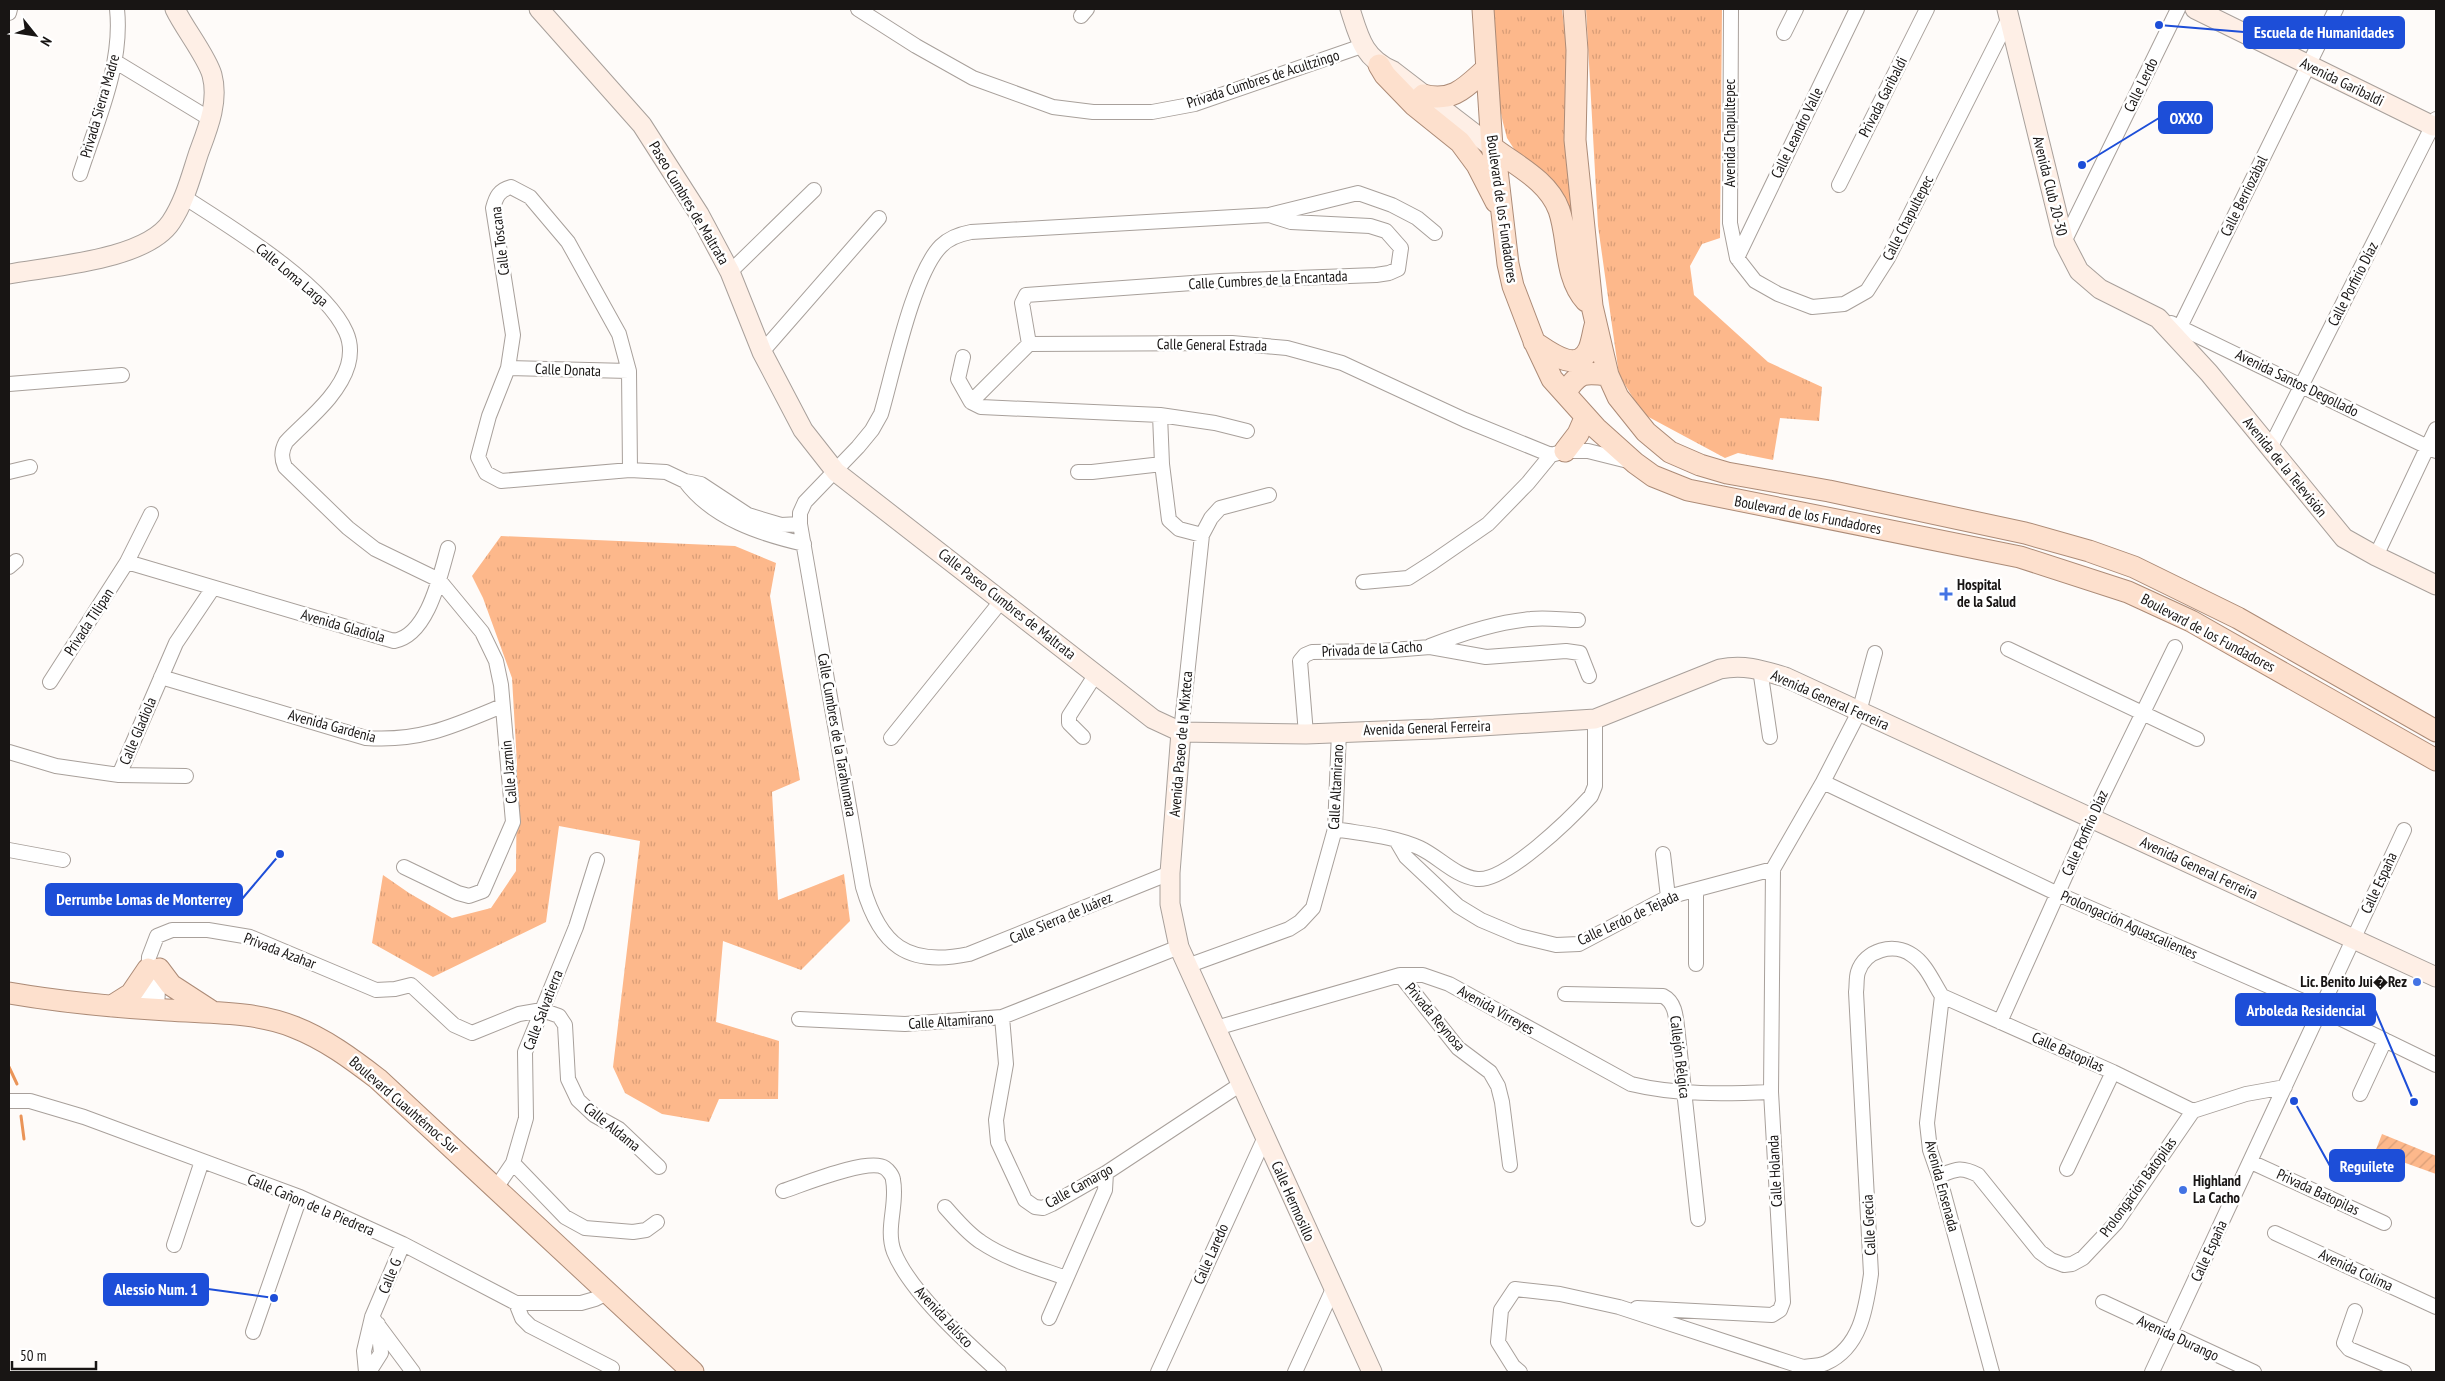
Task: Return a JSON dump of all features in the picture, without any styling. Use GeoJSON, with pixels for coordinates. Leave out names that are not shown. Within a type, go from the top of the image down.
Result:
{"type":"FeatureCollection","features":[{"type":"Feature","properties":{"kind":"main road","name":"Boulevard de los Fundadores"},"geometry":{"type":"LineString","coordinates":[[1483,9],[1492,147],[1513,286],[1534,342],[1552,379],[1585,418],[1635,463],[1653,476],[1688,490],[2020,557],[2128,592],[2191,621],[2435,755]]}},
{"type":"Feature","properties":{"kind":"main road","name":"Boulevard de los Fundadores"},"geometry":{"type":"LineString","coordinates":[[1574,9],[1576,50],[1575,140],[1594,316],[1608,375],[1618,397],[1646,432],[1670,452],[1700,465],[1727,473],[1829,492],[2025,533],[2089,550],[2134,567],[2202,598],[2436,732]]}},
{"type":"Feature","properties":{"kind":"main road"},"geometry":{"type":"LineString","coordinates":[[1379,65],[1385,75],[1414,105],[1460,142],[1477,165],[1504,220]]}},
{"type":"Feature","properties":{"kind":"main road"},"geometry":{"type":"LineString","coordinates":[[1423,94],[1434,98],[1447,97],[1465,88],[1487,68]]}},
{"type":"Feature","properties":{"kind":"main road"},"geometry":{"type":"LineString","coordinates":[[1492,147],[1539,182],[1552,197],[1558,210],[1571,269],[1580,294],[1594,316],[1589,349],[1583,358],[1563,360],[1534,342]]}},
{"type":"Feature","properties":{"kind":"main road"},"geometry":{"type":"LineString","coordinates":[[1565,393],[1576,377],[1583,373],[1608,375]]}},
{"type":"Feature","properties":{"kind":"main road"},"geometry":{"type":"LineString","coordinates":[[1558,453],[1578,434],[1585,418]]}},
{"type":"Feature","properties":{"kind":"main road"},"geometry":{"type":"LineString","coordinates":[[2191,621],[2202,598]]}},
{"type":"Feature","properties":{"kind":"main road"},"geometry":{"type":"LineString","coordinates":[[112,1006],[131,994],[154,969],[171,985],[214,1013]]}},
{"type":"Feature","properties":{"kind":"main road","name":"Boulevard Cuauhtémoc Sur"},"geometry":{"type":"LineString","coordinates":[[9,993],[112,1006],[214,1013],[280,1022],[295,1027],[350,1057],[378,1079],[693,1372]]}},
{"type":"Feature","properties":{"kind":"street"},"geometry":{"type":"LineString","coordinates":[[9,13],[10,9]]}},
{"type":"Feature","properties":{"kind":"street","name":"Privada Sierra Madre"},"geometry":{"type":"LineString","coordinates":[[80,174],[116,62],[119,25],[117,9]]}},
{"type":"Feature","properties":{"kind":"street"},"geometry":{"type":"LineString","coordinates":[[9,274],[120,254],[150,243],[170,224],[184,197],[210,119],[215,92],[212,73],[175,9]]}},
{"type":"Feature","properties":{"kind":"street","name":"Paseo Cumbres de Maltrata"},"geometry":{"type":"LineString","coordinates":[[539,9],[642,125],[699,214],[730,272],[762,352],[803,430],[836,472]]}},
{"type":"Feature","properties":{"kind":"street","name":"Privada Cumbres de Acultzingo"},"geometry":{"type":"LineString","coordinates":[[858,9],[916,46],[973,78],[1053,107],[1093,112],[1152,112],[1195,104],[1362,46]]}},
{"type":"Feature","properties":{"kind":"street"},"geometry":{"type":"LineString","coordinates":[[1350,9],[1362,46],[1379,65],[1393,71],[1492,147]]}},
{"type":"Feature","properties":{"kind":"street","name":"Avenida Chapultepec"},"geometry":{"type":"LineString","coordinates":[[1731,9],[1730,223],[1737,258]]}},
{"type":"Feature","properties":{"kind":"street"},"geometry":{"type":"LineString","coordinates":[[1784,33],[1796,9]]}},
{"type":"Feature","properties":{"kind":"street","name":"Calle Leandro Valle"},"geometry":{"type":"LineString","coordinates":[[1737,258],[1857,9]]}},
{"type":"Feature","properties":{"kind":"street","name":"Privada Garibaldi"},"geometry":{"type":"LineString","coordinates":[[1839,185],[1927,9]]}},
{"type":"Feature","properties":{"kind":"street","name":"Calle Lerdo"},"geometry":{"type":"LineString","coordinates":[[2064,242],[2178,9]]}},
{"type":"Feature","properties":{"kind":"street","name":"Avenida Garibaldi"},"geometry":{"type":"LineString","coordinates":[[2195,9],[2308,65],[2435,124]]}},
{"type":"Feature","properties":{"kind":"street","name":"Calle Berriozábal"},"geometry":{"type":"LineString","coordinates":[[2180,326],[2336,9]]}},
{"type":"Feature","properties":{"kind":"street","name":"Calle Chapultepec"},"geometry":{"type":"LineString","coordinates":[[1737,258],[1755,282],[1778,294],[1812,307],[1844,304],[1867,291],[1888,258],[2010,12]]}},
{"type":"Feature","properties":{"kind":"street","name":"Avenida Club 20-30"},"geometry":{"type":"LineString","coordinates":[[2010,12],[2064,242],[2079,271],[2100,290],[2158,318]]}},
{"type":"Feature","properties":{"kind":"street"},"geometry":{"type":"LineString","coordinates":[[116,62],[210,119]]}},
{"type":"Feature","properties":{"kind":"street","name":"Calle Porfirio Díaz"},"geometry":{"type":"LineString","coordinates":[[2270,448],[2435,124]]}},
{"type":"Feature","properties":{"kind":"street","name":"Calle Toscana"},"geometry":{"type":"LineString","coordinates":[[630,470],[629,371],[619,334],[568,242],[530,197],[511,187],[504,189],[496,197],[493,208],[513,334],[508,368],[489,416],[478,457],[486,473],[501,481],[630,470],[666,472],[685,481],[701,484],[748,515],[781,525],[800,524]]}},
{"type":"Feature","properties":{"kind":"street"},"geometry":{"type":"LineString","coordinates":[[730,272],[814,190]]}},
{"type":"Feature","properties":{"kind":"street","name":"Calle Cumbres de la Encantada"},"geometry":{"type":"LineString","coordinates":[[836,472],[872,430],[881,414],[918,283],[929,261],[941,246],[956,235],[971,232],[1270,215],[1358,194],[1392,205],[1417,218],[1436,233]]}},
{"type":"Feature","properties":{"kind":"street","name":"Calle Loma Larga"},"geometry":{"type":"LineString","coordinates":[[184,197],[251,240],[304,282],[328,305],[347,332],[350,349],[347,368],[328,398],[286,442],[282,450],[282,459],[285,467],[348,528],[375,549],[440,580]]}},
{"type":"Feature","properties":{"kind":"street","name":"Calle Cumbres de la Encantada"},"geometry":{"type":"LineString","coordinates":[[1028,344],[1022,303],[1026,295],[1220,281],[1376,275],[1398,269],[1401,248],[1386,231],[1370,226],[1291,222],[1270,215]]}},
{"type":"Feature","properties":{"kind":"street"},"geometry":{"type":"LineString","coordinates":[[762,352],[879,218]]}},
{"type":"Feature","properties":{"kind":"street","name":"Avenida Santos Degollado"},"geometry":{"type":"LineString","coordinates":[[2158,318],[2180,326],[2432,449]]}},
{"type":"Feature","properties":{"kind":"street","name":"Avenida de la Televisión"},"geometry":{"type":"LineString","coordinates":[[2158,318],[2209,374],[2344,538],[2436,585]]}},
{"type":"Feature","properties":{"kind":"street","name":"Calle General Estrada"},"geometry":{"type":"LineString","coordinates":[[1028,344],[1232,343],[1287,348],[1342,363],[1466,420],[1558,453],[1606,454],[1635,463]]}},
{"type":"Feature","properties":{"kind":"street"},"geometry":{"type":"LineString","coordinates":[[973,403],[1028,344]]}},
{"type":"Feature","properties":{"kind":"street"},"geometry":{"type":"LineString","coordinates":[[963,356],[958,379],[973,403],[981,407],[1160,415],[1215,423],[1246,431]]}},
{"type":"Feature","properties":{"kind":"street","name":"Calle Donata"},"geometry":{"type":"LineString","coordinates":[[508,368],[629,371]]}},
{"type":"Feature","properties":{"kind":"street"},"geometry":{"type":"LineString","coordinates":[[9,384],[122,375]]}},
{"type":"Feature","properties":{"kind":"street"},"geometry":{"type":"LineString","coordinates":[[1160,415],[1162,464],[1168,520],[1179,529],[1202,535]]}},
{"type":"Feature","properties":{"kind":"street"},"geometry":{"type":"LineString","coordinates":[[2376,556],[2432,449],[2436,429]]}},
{"type":"Feature","properties":{"kind":"street"},"geometry":{"type":"LineString","coordinates":[[1363,582],[1408,578],[1434,562],[1488,524],[1558,453]]}},
{"type":"Feature","properties":{"kind":"street"},"geometry":{"type":"LineString","coordinates":[[1078,472],[1162,464]]}},
{"type":"Feature","properties":{"kind":"street"},"geometry":{"type":"LineString","coordinates":[[9,472],[30,467]]}},
{"type":"Feature","properties":{"kind":"street","name":"Calle Cumbres de la Tarahumara"},"geometry":{"type":"LineString","coordinates":[[836,472],[805,502],[800,513],[800,524],[863,886],[872,915],[888,937],[902,950],[919,957],[951,958]]}},
{"type":"Feature","properties":{"kind":"street","name":"Calle Paseo Cumbres de Maltrata"},"geometry":{"type":"LineString","coordinates":[[836,472],[1153,719],[1181,732]]}},
{"type":"Feature","properties":{"kind":"street","name":"Calle Toscana"},"geometry":{"type":"LineString","coordinates":[[685,481],[696,496],[744,527],[804,544]]}},
{"type":"Feature","properties":{"kind":"street","name":"Avenida Paseo de la Mixteca"},"geometry":{"type":"LineString","coordinates":[[1216,1028],[1179,947],[1170,904],[1170,873],[1181,732],[1202,535],[1211,518],[1220,508],[1269,495]]}},
{"type":"Feature","properties":{"kind":"street","name":"Privada Tilipan"},"geometry":{"type":"LineString","coordinates":[[50,682],[127,562],[151,514]]}},
{"type":"Feature","properties":{"kind":"street","name":"Avenida Gladiola"},"geometry":{"type":"LineString","coordinates":[[213,588],[394,641],[403,640],[410,635],[424,618],[440,580],[448,548]]}},
{"type":"Feature","properties":{"kind":"street"},"geometry":{"type":"LineString","coordinates":[[127,562],[213,588]]}},
{"type":"Feature","properties":{"kind":"street","name":"Calle Jazmín"},"geometry":{"type":"LineString","coordinates":[[404,867],[458,893],[469,896],[483,891],[513,822],[496,661],[482,632],[440,580]]}},
{"type":"Feature","properties":{"kind":"street","name":"Calle Gladiola"},"geometry":{"type":"LineString","coordinates":[[9,752],[56,766],[120,775],[176,644],[213,588]]}},
{"type":"Feature","properties":{"kind":"street"},"geometry":{"type":"LineString","coordinates":[[891,738],[1002,600]]}},
{"type":"Feature","properties":{"kind":"street","name":"Privada de la Cacho"},"geometry":{"type":"LineString","coordinates":[[1430,647],[1469,631],[1503,623],[1533,619],[1578,620]]}},
{"type":"Feature","properties":{"kind":"street","name":"Privada de la Cacho"},"geometry":{"type":"LineString","coordinates":[[1306,734],[1300,661],[1305,655],[1312,652],[1380,651],[1430,647],[1486,658],[1566,651],[1580,653],[1589,676]]}},
{"type":"Feature","properties":{"kind":"street","name":"Calle Porfirio Díaz"},"geometry":{"type":"LineString","coordinates":[[2000,1022],[2091,819],[2141,713],[2175,647]]}},
{"type":"Feature","properties":{"kind":"street"},"geometry":{"type":"LineString","coordinates":[[2008,649],[2197,739]]}},
{"type":"Feature","properties":{"kind":"street"},"geometry":{"type":"LineString","coordinates":[[1773,869],[1859,712],[1876,653]]}},
{"type":"Feature","properties":{"kind":"street","name":"Avenida General Ferreira"},"geometry":{"type":"LineString","coordinates":[[1181,732],[1306,734],[1595,720],[1720,669],[1737,666],[1760,669],[1785,677],[2436,977]]}},
{"type":"Feature","properties":{"kind":"street"},"geometry":{"type":"LineString","coordinates":[[1760,669],[1770,737]]}},
{"type":"Feature","properties":{"kind":"street"},"geometry":{"type":"LineString","coordinates":[[1083,737],[1069,723],[1069,716],[1096,674]]}},
{"type":"Feature","properties":{"kind":"street","name":"Avenida Gardenia"},"geometry":{"type":"LineString","coordinates":[[161,677],[374,738],[407,738],[440,731],[502,706]]}},
{"type":"Feature","properties":{"kind":"street"},"geometry":{"type":"LineString","coordinates":[[1335,829],[1396,840],[1420,848],[1465,876],[1487,879],[1518,862],[1591,796],[1595,786],[1595,720]]}},
{"type":"Feature","properties":{"kind":"street","name":"Calle Altamirano"},"geometry":{"type":"LineString","coordinates":[[1187,966],[1289,929],[1300,922],[1313,908],[1335,829],[1339,732]]}},
{"type":"Feature","properties":{"kind":"street"},"geometry":{"type":"LineString","coordinates":[[120,775],[186,776]]}},
{"type":"Feature","properties":{"kind":"street","name":"Prolongación Aguascalientes"},"geometry":{"type":"LineString","coordinates":[[1822,782],[2058,894],[2321,1009],[2436,1064]]}},
{"type":"Feature","properties":{"kind":"street","name":"Calle España"},"geometry":{"type":"LineString","coordinates":[[2152,1372],[2404,830]]}},
{"type":"Feature","properties":{"kind":"street","name":"Calle Lerdo de Tejada"},"geometry":{"type":"LineString","coordinates":[[1396,840],[1406,857],[1458,906],[1481,920],[1519,936],[1556,945],[1579,944],[1668,897],[1773,869]]}},
{"type":"Feature","properties":{"kind":"street"},"geometry":{"type":"LineString","coordinates":[[9,850],[63,860]]}},
{"type":"Feature","properties":{"kind":"street"},"geometry":{"type":"LineString","coordinates":[[1663,854],[1668,897]]}},
{"type":"Feature","properties":{"kind":"street","name":"Calle Salvatierra"},"geometry":{"type":"LineString","coordinates":[[496,1188],[513,1164],[526,1118],[525,1052],[576,926],[597,860]]}},
{"type":"Feature","properties":{"kind":"street","name":"Calle Holanda"},"geometry":{"type":"LineString","coordinates":[[1619,1307],[1772,1315],[1780,1310],[1782,1302],[1771,1092],[1773,869]]}},
{"type":"Feature","properties":{"kind":"street","name":"Calle Sierra de Juárez"},"geometry":{"type":"LineString","coordinates":[[951,958],[999,944],[1170,873]]}},
{"type":"Feature","properties":{"kind":"street"},"geometry":{"type":"LineString","coordinates":[[1696,890],[1696,964]]}},
{"type":"Feature","properties":{"kind":"street","name":"Privada Azahar"},"geometry":{"type":"LineString","coordinates":[[152,1009],[154,969],[159,957],[154,948],[157,936],[164,932],[187,929],[208,930],[250,937],[376,990],[411,984],[454,1025],[472,1033],[519,1014],[542,1010]]}},
{"type":"Feature","properties":{"kind":"street","name":"Calle Altamirano"},"geometry":{"type":"LineString","coordinates":[[800,1019],[905,1024],[1002,1017],[1179,947]]}},
{"type":"Feature","properties":{"kind":"street","name":"Calle Grecia"},"geometry":{"type":"LineString","coordinates":[[1619,1307],[1803,1367],[1825,1364],[1844,1351],[1858,1332],[1866,1305],[1871,1274],[1856,992],[1858,973],[1866,960],[1881,949],[1894,947],[1911,954],[1920,962],[1942,996]]}},
{"type":"Feature","properties":{"kind":"street","name":"Avenida Virreyes"},"geometry":{"type":"LineString","coordinates":[[1216,1028],[1400,975],[1423,975],[1449,984],[1631,1084],[1651,1089],[1719,1094],[1771,1092]]}},
{"type":"Feature","properties":{"kind":"street","name":"Privada Reynosa"},"geometry":{"type":"LineString","coordinates":[[1400,975],[1458,1048],[1490,1072],[1498,1086],[1502,1102],[1510,1165]]}},
{"type":"Feature","properties":{"kind":"street","name":"Callejón Bélgica"},"geometry":{"type":"LineString","coordinates":[[1565,994],[1663,996],[1669,1000],[1674,1009],[1685,1091],[1698,1220]]}},
{"type":"Feature","properties":{"kind":"street","name":"Calle Batopilas"},"geometry":{"type":"LineString","coordinates":[[1942,996],[2113,1072],[2193,1111]]}},
{"type":"Feature","properties":{"kind":"street","name":"Avenida Ensenada"},"geometry":{"type":"LineString","coordinates":[[1942,996],[1927,1123],[1930,1150],[1939,1176],[1992,1372]]}},
{"type":"Feature","properties":{"kind":"street","name":"Calle Aldama"},"geometry":{"type":"LineString","coordinates":[[542,1010],[559,1016],[565,1025],[568,1079],[578,1100],[594,1115],[619,1129],[659,1167]]}},
{"type":"Feature","properties":{"kind":"street","name":"Calle Camargo"},"geometry":{"type":"LineString","coordinates":[[1002,1017],[1006,1064],[996,1120],[998,1142],[1025,1200],[1035,1206],[1043,1208],[1106,1173],[1241,1084]]}},
{"type":"Feature","properties":{"kind":"street","name":"Calle Hermosillo"},"geometry":{"type":"LineString","coordinates":[[1216,1028],[1333,1290],[1372,1372]]}},
{"type":"Feature","properties":{"kind":"street"},"geometry":{"type":"LineString","coordinates":[[2360,1094],[2385,1040]]}},
{"type":"Feature","properties":{"kind":"street"},"geometry":{"type":"LineString","coordinates":[[2067,1169],[2113,1072]]}},
{"type":"Feature","properties":{"kind":"street"},"geometry":{"type":"LineString","coordinates":[[2193,1111],[2246,1094],[2285,1087]]}},
{"type":"Feature","properties":{"kind":"street","name":"Calle Cañon de la Piedrera"},"geometry":{"type":"LineString","coordinates":[[9,1101],[30,1102],[84,1118],[300,1197],[403,1244],[516,1303],[581,1303],[607,1293]]}},
{"type":"Feature","properties":{"kind":"street","name":"Prolongación Batopilas"},"geometry":{"type":"LineString","coordinates":[[1939,1176],[1955,1169],[1967,1169],[1978,1175],[2040,1252],[2051,1260],[2064,1265],[2072,1264],[2082,1258],[2116,1223],[2193,1111]]}},
{"type":"Feature","properties":{"kind":"street","name":"Calle Laredo"},"geometry":{"type":"LineString","coordinates":[[1158,1372],[1265,1137]]}},
{"type":"Feature","properties":{"kind":"street"},"geometry":{"type":"LineString","coordinates":[[174,1245],[202,1161]]}},
{"type":"Feature","properties":{"kind":"street","name":"Privada Batopilas"},"geometry":{"type":"LineString","coordinates":[[2251,1162],[2384,1223]]}},
{"type":"Feature","properties":{"kind":"street"},"geometry":{"type":"LineString","coordinates":[[513,1164],[565,1217],[585,1228],[633,1232],[646,1230],[657,1222]]}},
{"type":"Feature","properties":{"kind":"street","name":"Avenida Jalisco"},"geometry":{"type":"LineString","coordinates":[[783,1191],[853,1169],[878,1165],[886,1169],[894,1179],[890,1230],[894,1252],[918,1292],[999,1372]]}},
{"type":"Feature","properties":{"kind":"street"},"geometry":{"type":"LineString","coordinates":[[1050,1318],[1105,1190],[1106,1173]]}},
{"type":"Feature","properties":{"kind":"street"},"geometry":{"type":"LineString","coordinates":[[253,1332],[300,1197]]}},
{"type":"Feature","properties":{"kind":"street"},"geometry":{"type":"LineString","coordinates":[[945,1207],[966,1230],[981,1242],[1002,1253],[1066,1278]]}},
{"type":"Feature","properties":{"kind":"street","name":"Avenida Colima"},"geometry":{"type":"LineString","coordinates":[[2275,1233],[2436,1307]]}},
{"type":"Feature","properties":{"kind":"street","name":"Calle G"},"geometry":{"type":"LineString","coordinates":[[367,1372],[364,1351],[403,1244]]}},
{"type":"Feature","properties":{"kind":"street"},"geometry":{"type":"LineString","coordinates":[[1520,1372],[1513,1366],[1498,1342],[1501,1310],[1515,1289],[1560,1294],[1619,1307]]}},
{"type":"Feature","properties":{"kind":"street"},"geometry":{"type":"LineString","coordinates":[[1296,1372],[1333,1290]]}},
{"type":"Feature","properties":{"kind":"street","name":"Avenida Durango"},"geometry":{"type":"LineString","coordinates":[[2103,1302],[2170,1335],[2254,1372]]}},
{"type":"Feature","properties":{"kind":"street"},"geometry":{"type":"LineString","coordinates":[[516,1303],[522,1318],[530,1326],[612,1368]]}},
{"type":"Feature","properties":{"kind":"street"},"geometry":{"type":"LineString","coordinates":[[2356,1311],[2344,1343],[2349,1349],[2404,1372]]}},
{"type":"Feature","properties":{"kind":"street"},"geometry":{"type":"LineString","coordinates":[[376,1316],[413,1372]]}},
{"type":"Feature","properties":{"kind":"green space"},"geometry":{"type":"Polygon","coordinates":[[[1489,9],[1562,9],[1572,123],[1572,239],[1507,138],[1497,90],[1489,9]]]}},
{"type":"Feature","properties":{"kind":"green space"},"geometry":{"type":"Polygon","coordinates":[[[1586,9],[1722,9],[1720,238],[1702,244],[1690,266],[1694,295],[1768,362],[1822,387],[1819,421],[1780,418],[1773,460],[1738,453],[1725,458],[1643,414],[1619,375],[1598,226],[1586,9]]]}},
{"type":"Feature","properties":{"kind":"green space"},"geometry":{"type":"Polygon","coordinates":[[[501,536],[735,546],[776,563],[770,596],[800,780],[772,792],[778,900],[844,874],[850,921],[801,970],[723,941],[716,1022],[779,1041],[778,1099],[719,1099],[709,1122],[662,1114],[625,1093],[613,1067],[640,841],[559,826],[546,922],[433,977],[372,943],[383,875],[409,893],[452,918],[491,908],[516,871],[517,764],[512,678],[483,598],[472,576],[501,536]]]}},
{"type":"Feature","properties":{"kind":"green space"},"geometry":{"type":"Polygon","coordinates":[[[2382,1134],[2436,1156],[2436,1174],[2375,1152],[2382,1134]]]}},
{"type":"Feature","properties":{"kind":"waterway"},"geometry":{"type":"LineString","coordinates":[[9,1067],[17,1084]]}},
{"type":"Feature","properties":{"kind":"waterway"},"geometry":{"type":"LineString","coordinates":[[21,1116],[24,1139]]}},
{"type":"Feature","properties":{"kind":"place","name":"Escuela de Humanidades"},"geometry":{"type":"Point","coordinates":[2159,25]}},
{"type":"Feature","properties":{"kind":"place","name":"OXXO"},"geometry":{"type":"Point","coordinates":[2082,165]}},
{"type":"Feature","properties":{"kind":"place","name":"Hospital de la Salud"},"geometry":{"type":"Point","coordinates":[1946,594]}},
{"type":"Feature","properties":{"kind":"place","name":"Derrumbe Lomas de Monterrey"},"geometry":{"type":"Point","coordinates":[280,854]}},
{"type":"Feature","properties":{"kind":"place","name":"Lic. Benito Jui�Rez"},"geometry":{"type":"Point","coordinates":[2417,982]}},
{"type":"Feature","properties":{"kind":"place","name":"Reguilete"},"geometry":{"type":"Point","coordinates":[2294,1101]}},
{"type":"Feature","properties":{"kind":"place","name":"Arboleda Residencial"},"geometry":{"type":"Point","coordinates":[2414,1102]}},
{"type":"Feature","properties":{"kind":"place","name":"Highland La Cacho"},"geometry":{"type":"Point","coordinates":[2183,1190]}},
{"type":"Feature","properties":{"kind":"place","name":"Alessio Num. 1"},"geometry":{"type":"Point","coordinates":[274,1298]}}]}
